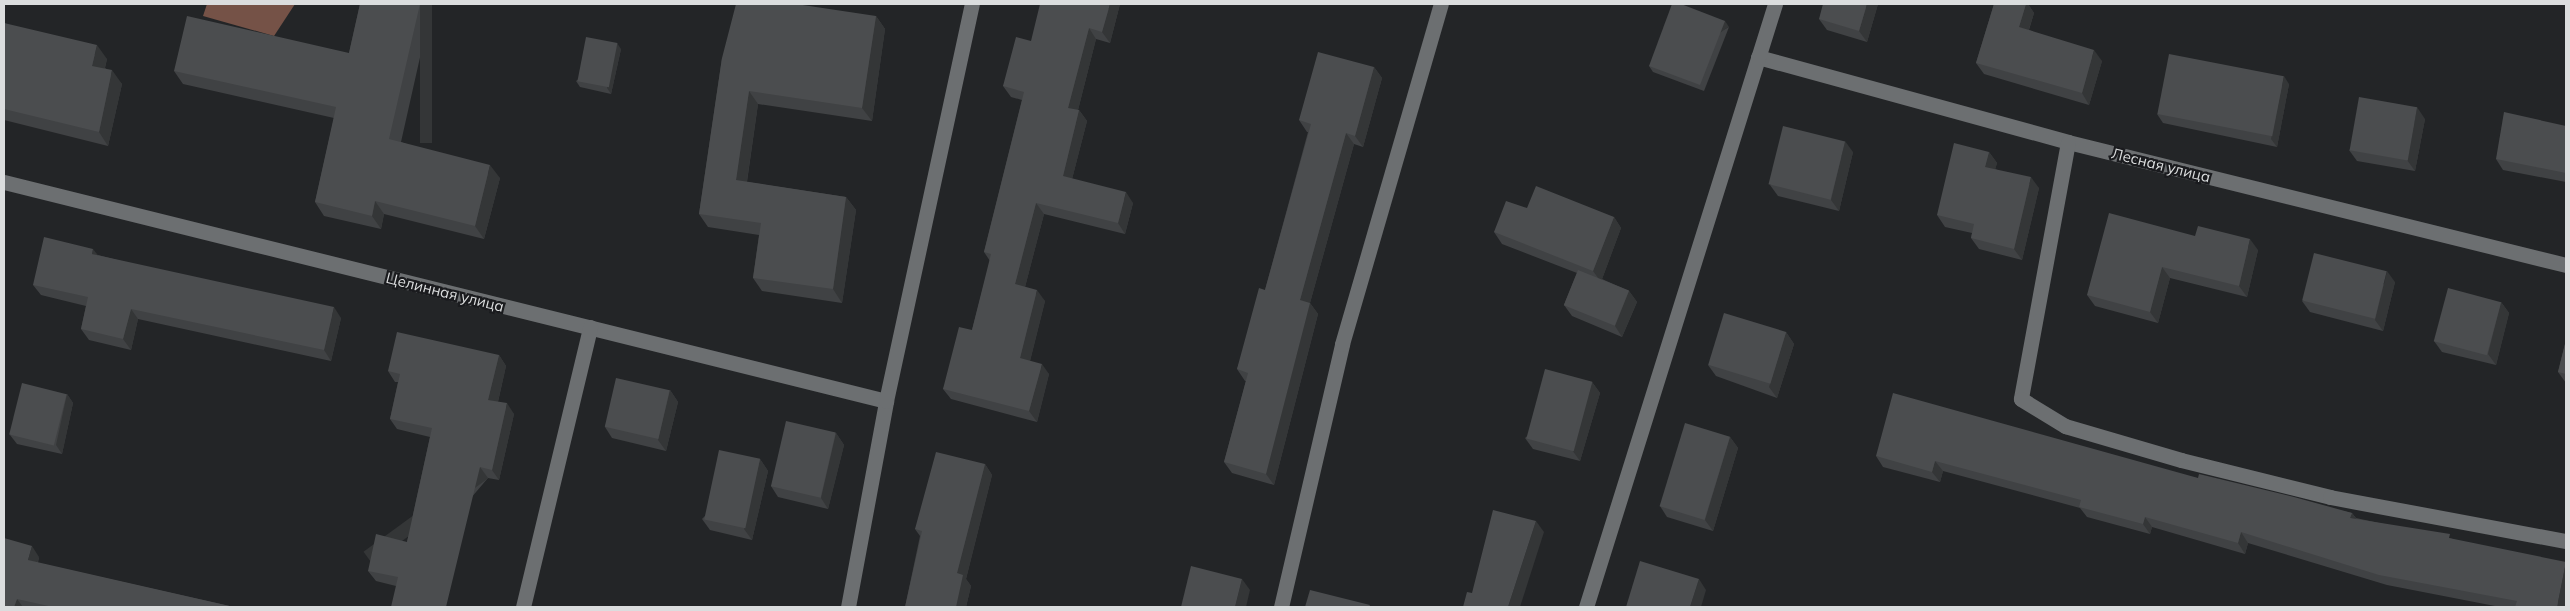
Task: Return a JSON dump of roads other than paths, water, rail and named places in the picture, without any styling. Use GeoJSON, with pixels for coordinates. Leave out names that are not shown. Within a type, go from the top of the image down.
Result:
{"type":"FeatureCollection","features":[{"type":"Feature","properties":{"kind":"street"},"geometry":{"type":"LineString","coordinates":[[848,607],[886,401],[972,4]]}},
{"type":"Feature","properties":{"kind":"street"},"geometry":{"type":"LineString","coordinates":[[1281,607],[1342,344],[1441,4]]}},
{"type":"Feature","properties":{"kind":"street"},"geometry":{"type":"LineString","coordinates":[[1586,607],[1775,4]]}},
{"type":"Feature","properties":{"kind":"street","name":"Лесная улица"},"geometry":{"type":"LineString","coordinates":[[1758,57],[2068,142],[2566,265]]}},
{"type":"Feature","properties":{"kind":"street"},"geometry":{"type":"LineString","coordinates":[[2068,142],[2020,399],[2065,426],[2181,460],[2330,497],[2566,541]]}},
{"type":"Feature","properties":{"kind":"street","name":"Целинная улица"},"geometry":{"type":"LineString","coordinates":[[4,182],[886,401]]}},
{"type":"Feature","properties":{"kind":"street"},"geometry":{"type":"LineString","coordinates":[[523,607],[590,328]]}}]}
